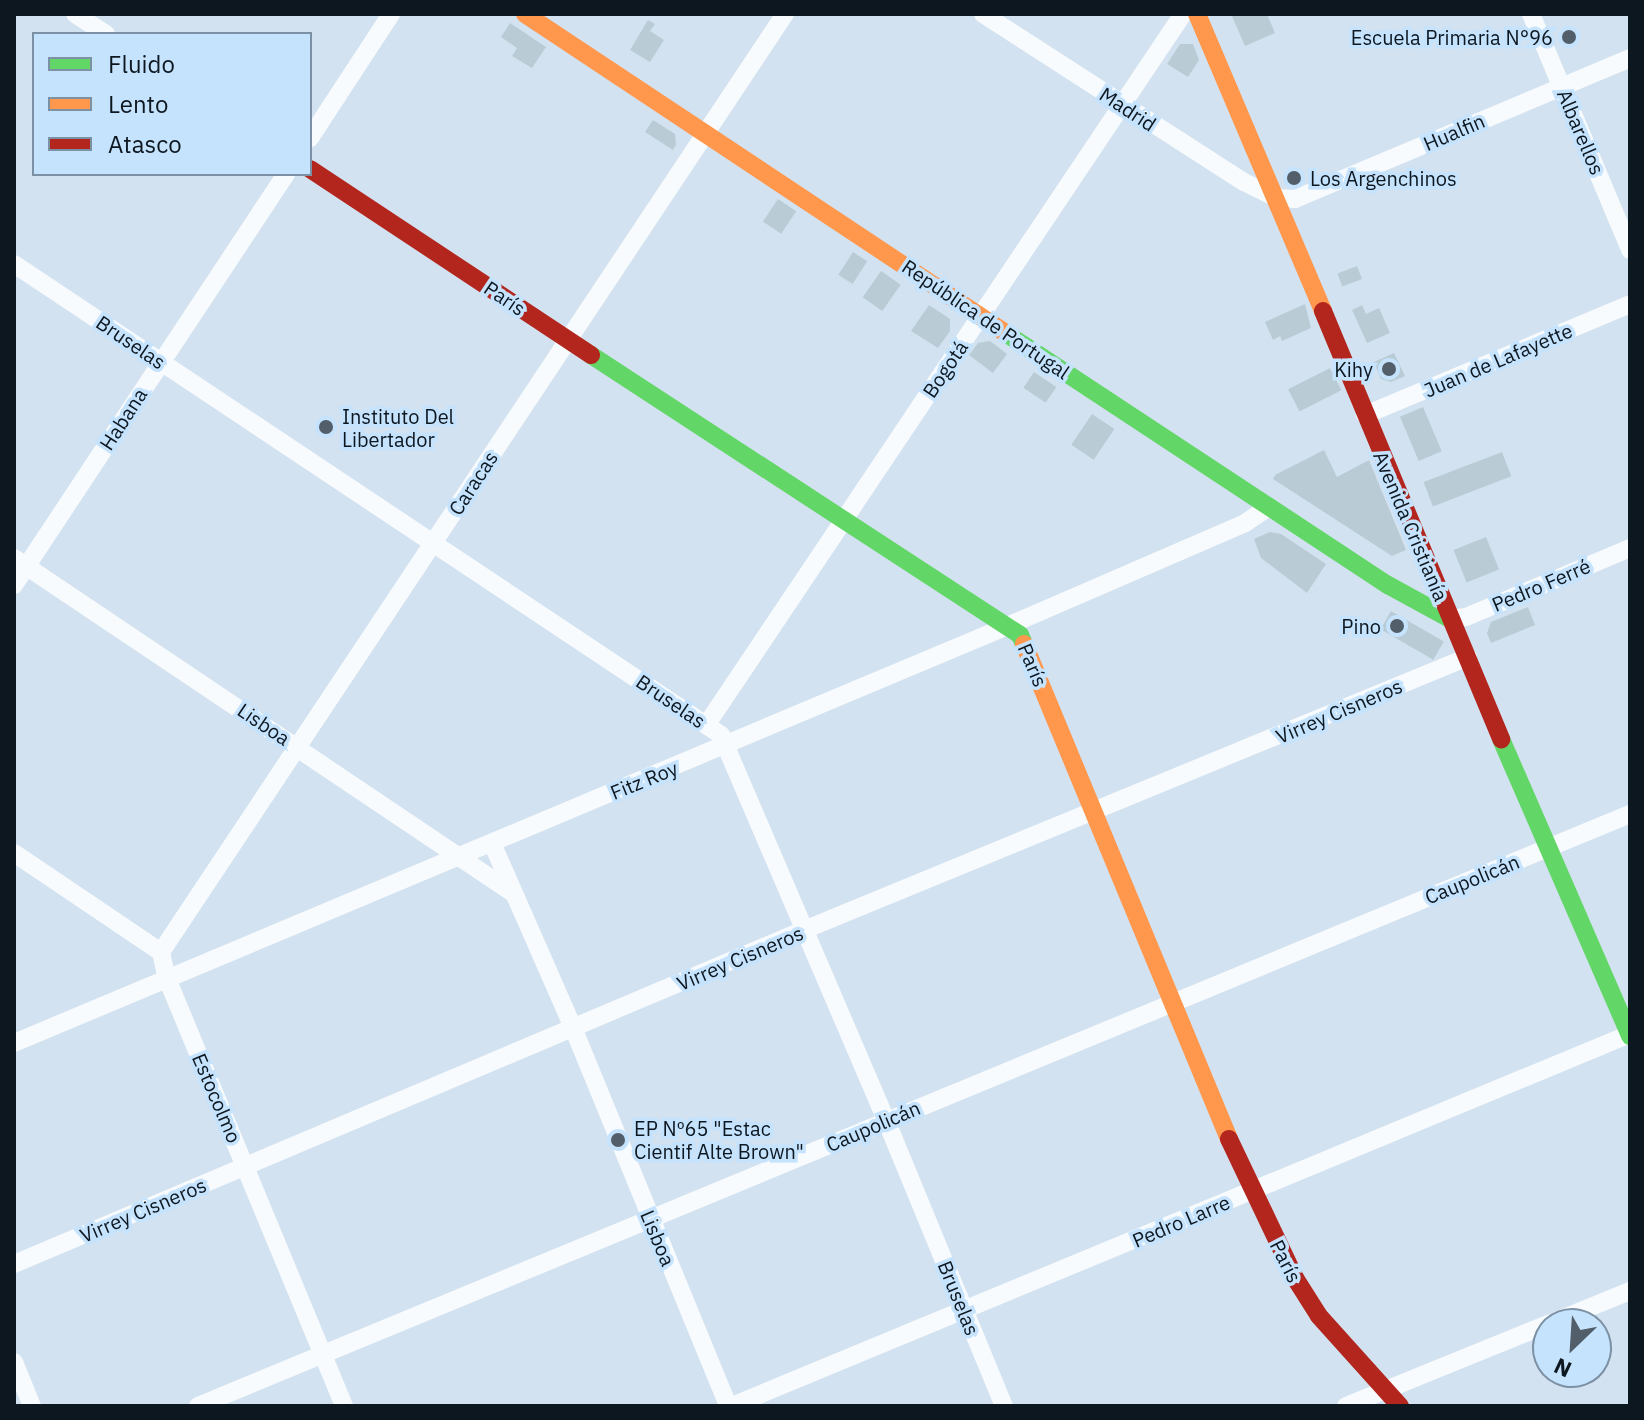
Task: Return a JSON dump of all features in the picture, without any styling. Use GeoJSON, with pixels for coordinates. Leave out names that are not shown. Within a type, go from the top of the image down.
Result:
{"type":"FeatureCollection","features":[{"type":"Feature","properties":{"kind":"main road","name":"República de Portugal"},"geometry":{"type":"LineString","coordinates":[[525,14],[1388,585],[1450,619]]}},
{"type":"Feature","properties":{"kind":"main road","name":"Avenida Cristianía"},"geometry":{"type":"LineString","coordinates":[[1197,14],[1277,198],[1450,619],[1630,1035]]}},
{"type":"Feature","properties":{"kind":"main road","name":"París"},"geometry":{"type":"LineString","coordinates":[[312,170],[843,523],[1020,635],[1251,1191],[1305,1296],[1338,1339],[1400,1406]]}},
{"type":"Feature","properties":{"kind":"street"},"geometry":{"type":"LineString","coordinates":[[75,14],[103,32]]}},
{"type":"Feature","properties":{"kind":"street"},"geometry":{"type":"LineString","coordinates":[[312,135],[391,14]]}},
{"type":"Feature","properties":{"kind":"street","name":"Caracas"},"geometry":{"type":"LineString","coordinates":[[161,952],[785,14]]}},
{"type":"Feature","properties":{"kind":"street","name":"Madrid"},"geometry":{"type":"LineString","coordinates":[[983,14],[1244,182],[1277,198]]}},
{"type":"Feature","properties":{"kind":"street","name":"Bogotá"},"geometry":{"type":"LineString","coordinates":[[707,724],[1183,14]]}},
{"type":"Feature","properties":{"kind":"street","name":"Albarellos"},"geometry":{"type":"LineString","coordinates":[[1531,14],[1630,250]]}},
{"type":"Feature","properties":{"kind":"street","name":"Hualfin"},"geometry":{"type":"LineString","coordinates":[[1277,198],[1295,199],[1630,58]]}},
{"type":"Feature","properties":{"kind":"street","name":"Habana"},"geometry":{"type":"LineString","coordinates":[[14,585],[20,562],[161,362],[285,176]]}},
{"type":"Feature","properties":{"kind":"street","name":"Bruselas"},"geometry":{"type":"LineString","coordinates":[[14,264],[707,724],[727,745],[1004,1406]]}},
{"type":"Feature","properties":{"kind":"street","name":"Juan de Lafayette"},"geometry":{"type":"LineString","coordinates":[[1365,415],[1630,304]]}},
{"type":"Feature","properties":{"kind":"street","name":"Fitz Roy"},"geometry":{"type":"LineString","coordinates":[[14,1043],[166,976],[461,856],[1005,627],[1245,523],[1269,507]]}},
{"type":"Feature","properties":{"kind":"street","name":"Pedro Ferré"},"geometry":{"type":"LineString","coordinates":[[1450,619],[1466,617],[1630,548]]}},
{"type":"Feature","properties":{"kind":"street","name":"Lisboa"},"geometry":{"type":"LineString","coordinates":[[20,562],[513,893]]}},
{"type":"Feature","properties":{"kind":"street","name":"Virrey Cisneros"},"geometry":{"type":"LineString","coordinates":[[14,1264],[574,1030],[804,930],[1095,813],[1468,657]]}},
{"type":"Feature","properties":{"kind":"street","name":"Caupolicán"},"geometry":{"type":"LineString","coordinates":[[198,1406],[1630,814]]}},
{"type":"Feature","properties":{"kind":"street","name":"Lisboa"},"geometry":{"type":"LineString","coordinates":[[492,843],[574,1030],[650,1220],[730,1406]]}},
{"type":"Feature","properties":{"kind":"street"},"geometry":{"type":"LineString","coordinates":[[14,853],[161,952]]}},
{"type":"Feature","properties":{"kind":"street","name":"Estocolmo"},"geometry":{"type":"LineString","coordinates":[[161,952],[166,976],[344,1406]]}},
{"type":"Feature","properties":{"kind":"street","name":"Pedro Larre"},"geometry":{"type":"LineString","coordinates":[[730,1406],[965,1312],[1630,1035]]}},
{"type":"Feature","properties":{"kind":"street"},"geometry":{"type":"LineString","coordinates":[[1588,1308],[1630,1291]]}},
{"type":"Feature","properties":{"kind":"street"},"geometry":{"type":"LineString","coordinates":[[1346,1406],[1532,1330]]}},
{"type":"Feature","properties":{"kind":"street"},"geometry":{"type":"LineString","coordinates":[[14,1362],[32,1406]]}},
{"type":"Feature","properties":{"kind":"building"},"geometry":{"type":"Polygon","coordinates":[[[1231,14],[1267,14],[1275,33],[1245,46],[1231,14]]]}},
{"type":"Feature","properties":{"kind":"building"},"geometry":{"type":"Polygon","coordinates":[[[648,20],[655,24],[650,31],[664,40],[650,62],[630,50],[648,20]]]}},
{"type":"Feature","properties":{"kind":"building"},"geometry":{"type":"Polygon","coordinates":[[[510,23],[546,47],[532,68],[512,56],[517,48],[501,37],[510,23]]]}},
{"type":"Feature","properties":{"kind":"building"},"geometry":{"type":"Polygon","coordinates":[[[1180,44],[1193,44],[1199,60],[1188,77],[1167,64],[1180,44]]]}},
{"type":"Feature","properties":{"kind":"building"},"geometry":{"type":"Polygon","coordinates":[[[653,120],[675,134],[673,150],[645,132],[653,120]]]}},
{"type":"Feature","properties":{"kind":"building"},"geometry":{"type":"Polygon","coordinates":[[[778,199],[796,211],[781,234],[763,221],[778,199]]]}},
{"type":"Feature","properties":{"kind":"building"},"geometry":{"type":"Polygon","coordinates":[[[853,252],[867,261],[853,284],[838,275],[853,252]]]}},
{"type":"Feature","properties":{"kind":"building"},"geometry":{"type":"Polygon","coordinates":[[[1357,266],[1362,279],[1342,287],[1337,274],[1357,266]]]}},
{"type":"Feature","properties":{"kind":"building"},"geometry":{"type":"Polygon","coordinates":[[[881,271],[901,285],[882,311],[863,297],[881,271]]]}},
{"type":"Feature","properties":{"kind":"building"},"geometry":{"type":"Polygon","coordinates":[[[1305,304],[1311,328],[1282,341],[1280,336],[1273,340],[1265,322],[1305,304]]]}},
{"type":"Feature","properties":{"kind":"building"},"geometry":{"type":"Polygon","coordinates":[[[929,305],[950,319],[950,331],[938,348],[911,331],[929,305]]]}},
{"type":"Feature","properties":{"kind":"building"},"geometry":{"type":"Polygon","coordinates":[[[1362,305],[1366,314],[1379,308],[1390,333],[1367,343],[1352,310],[1362,305]]]}},
{"type":"Feature","properties":{"kind":"building"},"geometry":{"type":"Polygon","coordinates":[[[990,341],[1007,354],[993,373],[969,355],[978,343],[990,341]]]}},
{"type":"Feature","properties":{"kind":"building","name":"Kihy"},"geometry":{"type":"Polygon","coordinates":[[[1394,353],[1405,376],[1391,382],[1381,379],[1374,362],[1394,353]]]}},
{"type":"Feature","properties":{"kind":"building"},"geometry":{"type":"Polygon","coordinates":[[[1330,368],[1341,390],[1299,412],[1288,389],[1330,368]]]}},
{"type":"Feature","properties":{"kind":"building"},"geometry":{"type":"Polygon","coordinates":[[[1034,372],[1056,387],[1046,403],[1023,388],[1034,372]]]}},
{"type":"Feature","properties":{"kind":"building"},"geometry":{"type":"Polygon","coordinates":[[[1423,407],[1442,451],[1419,461],[1400,417],[1423,407]]]}},
{"type":"Feature","properties":{"kind":"building"},"geometry":{"type":"Polygon","coordinates":[[[1092,414],[1114,429],[1094,460],[1071,445],[1092,414]]]}},
{"type":"Feature","properties":{"kind":"building"},"geometry":{"type":"Polygon","coordinates":[[[1324,450],[1337,477],[1369,460],[1406,550],[1392,556],[1273,479],[1275,475],[1324,450]]]}},
{"type":"Feature","properties":{"kind":"building"},"geometry":{"type":"Polygon","coordinates":[[[1502,452],[1511,476],[1433,506],[1424,482],[1502,452]]]}},
{"type":"Feature","properties":{"kind":"building"},"geometry":{"type":"Polygon","coordinates":[[[1270,532],[1281,534],[1326,564],[1307,593],[1261,558],[1254,539],[1270,532]]]}},
{"type":"Feature","properties":{"kind":"building"},"geometry":{"type":"Polygon","coordinates":[[[1486,537],[1499,569],[1467,583],[1454,550],[1486,537]]]}},
{"type":"Feature","properties":{"kind":"building"},"geometry":{"type":"Polygon","coordinates":[[[1528,607],[1535,625],[1491,643],[1487,633],[1491,622],[1528,607]]]}},
{"type":"Feature","properties":{"kind":"building"},"geometry":{"type":"Polygon","coordinates":[[[1391,611],[1444,642],[1433,660],[1380,629],[1391,611]]]}},
{"type":"Feature","properties":{"kind":"traffic: fast"},"geometry":{"type":"LineString","coordinates":[[1004,332],[1388,585],[1450,619]]}},
{"type":"Feature","properties":{"kind":"traffic: fast"},"geometry":{"type":"LineString","coordinates":[[591,355],[1020,635],[1024,644]]}},
{"type":"Feature","properties":{"kind":"traffic: fast"},"geometry":{"type":"LineString","coordinates":[[1501,739],[1630,1036]]}},
{"type":"Feature","properties":{"kind":"traffic: slow"},"geometry":{"type":"LineString","coordinates":[[525,14],[1004,332]]}},
{"type":"Feature","properties":{"kind":"traffic: slow"},"geometry":{"type":"LineString","coordinates":[[1197,14],[1323,311]]}},
{"type":"Feature","properties":{"kind":"traffic: slow"},"geometry":{"type":"LineString","coordinates":[[1024,644],[1229,1139]]}},
{"type":"Feature","properties":{"kind":"traffic: jam"},"geometry":{"type":"LineString","coordinates":[[312,170],[591,355]]}},
{"type":"Feature","properties":{"kind":"traffic: jam"},"geometry":{"type":"LineString","coordinates":[[1323,311],[1501,739]]}},
{"type":"Feature","properties":{"kind":"traffic: jam"},"geometry":{"type":"LineString","coordinates":[[1229,1139],[1295,1278],[1319,1316],[1400,1406]]}},
{"type":"Feature","properties":{"kind":"place","name":"Escuela Primaria N°96"},"geometry":{"type":"Point","coordinates":[1569,37]}},
{"type":"Feature","properties":{"kind":"place","name":"Los Argenchinos"},"geometry":{"type":"Point","coordinates":[1294,178]}},
{"type":"Feature","properties":{"kind":"place","name":"Kihy"},"geometry":{"type":"Point","coordinates":[1389,369]}},
{"type":"Feature","properties":{"kind":"place","name":"Instituto Del Libertador"},"geometry":{"type":"Point","coordinates":[326,427]}},
{"type":"Feature","properties":{"kind":"place","name":"Pino"},"geometry":{"type":"Point","coordinates":[1397,626]}},
{"type":"Feature","properties":{"kind":"place","name":"EP Nº65 \"Estac Cientif Alte Brown\""},"geometry":{"type":"Point","coordinates":[618,1140]}}]}
